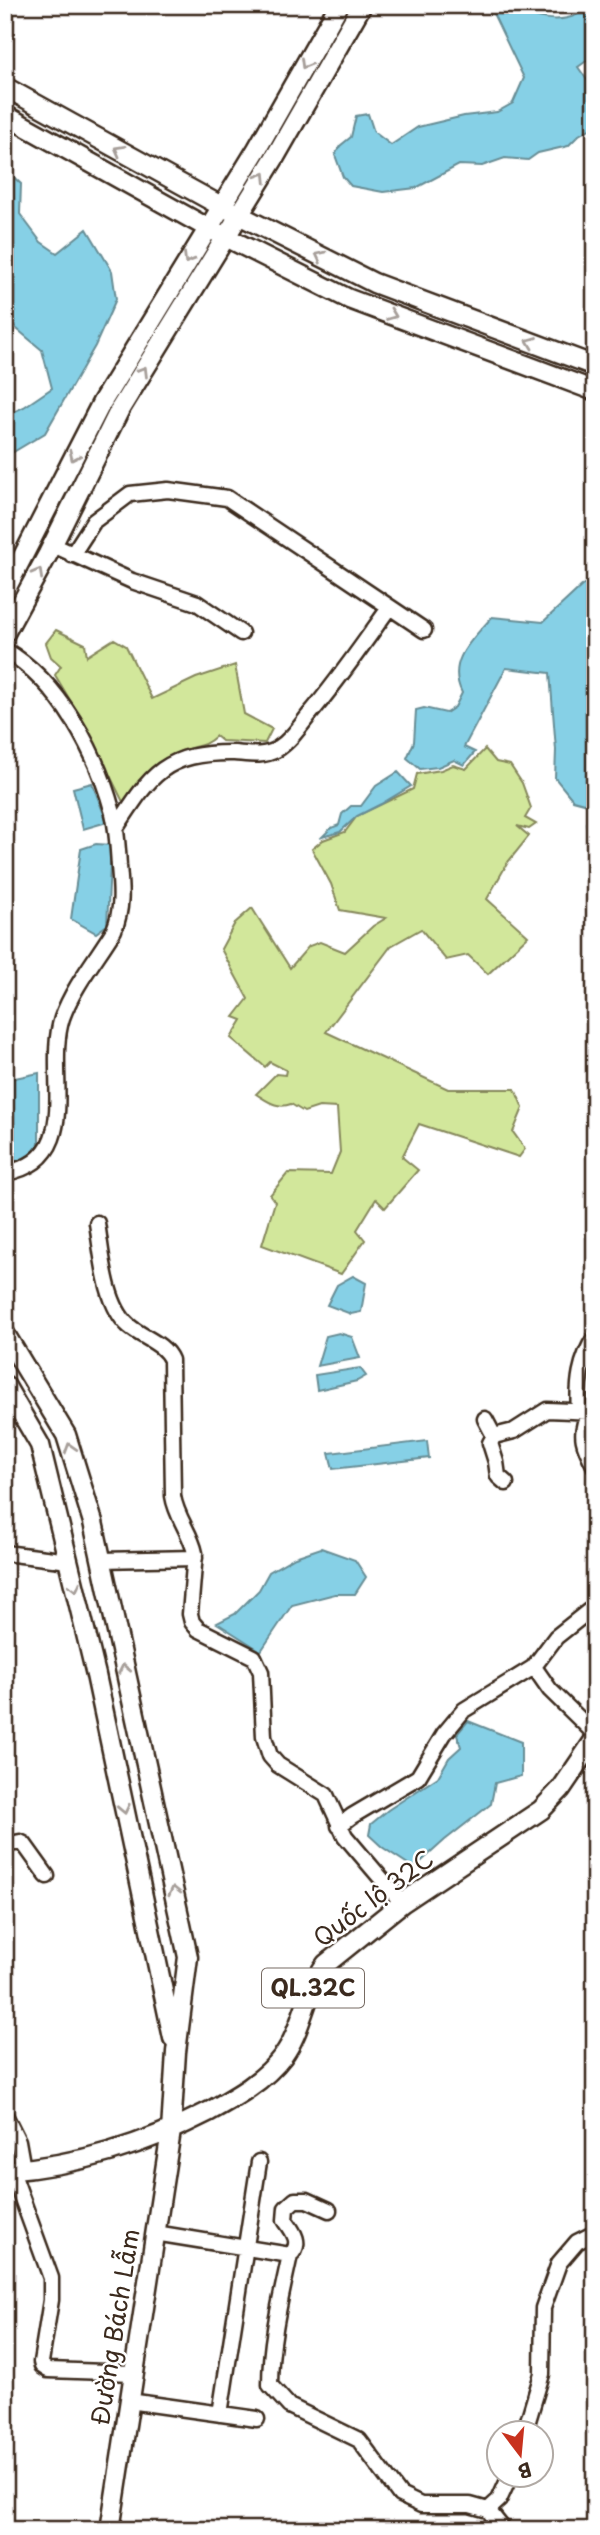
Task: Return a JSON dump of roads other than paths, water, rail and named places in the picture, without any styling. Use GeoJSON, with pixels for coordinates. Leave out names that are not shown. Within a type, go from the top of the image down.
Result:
{"type":"FeatureCollection","features":[{"type":"Feature","properties":{"kind":"main road"},"geometry":{"type":"LineString","coordinates":[[5,591],[102,402],[339,5]]}},
{"type":"Feature","properties":{"kind":"main road"},"geometry":{"type":"LineString","coordinates":[[5,632],[53,545],[120,409],[275,157],[362,5]]}},
{"type":"Feature","properties":{"kind":"main road"},"geometry":{"type":"LineString","coordinates":[[5,87],[221,206],[374,283],[595,366]]}},
{"type":"Feature","properties":{"kind":"main road"},"geometry":{"type":"LineString","coordinates":[[5,115],[207,228],[349,299],[595,391]]}},
{"type":"Feature","properties":{"kind":"main road"},"geometry":{"type":"LineString","coordinates":[[5,1334],[66,1435],[93,1522],[188,1957],[176,2052]]}},
{"type":"Feature","properties":{"kind":"main road"},"geometry":{"type":"LineString","coordinates":[[5,1385],[40,1445],[96,1675],[176,2052]]}},
{"type":"Feature","properties":{"kind":"main road","name":"Quốc lộ 32C"},"geometry":{"type":"LineString","coordinates":[[13,2170],[114,2152],[171,2131],[234,2098],[262,2078],[275,2065],[292,2039],[326,1964],[402,1903],[541,1810],[561,1788],[595,1736]]}},
{"type":"Feature","properties":{"kind":"main road","name":"Đường Bách Lẫm"},"geometry":{"type":"LineString","coordinates":[[110,2530],[171,2131],[176,2052]]}},
{"type":"Feature","properties":{"kind":"street"},"geometry":{"type":"LineString","coordinates":[[72,555],[94,521],[130,495],[168,490],[227,498],[424,629]]}},
{"type":"Feature","properties":{"kind":"street"},"geometry":{"type":"LineString","coordinates":[[53,545],[132,582],[197,603],[242,633]]}},
{"type":"Feature","properties":{"kind":"street"},"geometry":{"type":"LineString","coordinates":[[116,828],[148,781],[171,764],[197,754],[265,754],[285,743],[327,695],[389,608]]}},
{"type":"Feature","properties":{"kind":"street"},"geometry":{"type":"LineString","coordinates":[[5,650],[22,660],[47,683],[92,755],[116,828],[121,909],[114,930],[62,1017],[55,1059],[56,1132],[51,1144],[37,1161],[25,1168],[5,1173]]}},
{"type":"Feature","properties":{"kind":"street"},"geometry":{"type":"LineString","coordinates":[[97,1223],[104,1271],[117,1310],[130,1326],[163,1348],[171,1360],[173,1496],[176,1510],[194,1548],[190,1614],[192,1622],[198,1629],[254,1657],[261,1672],[267,1751],[278,1765],[326,1796],[348,1841],[402,1903]]}},
{"type":"Feature","properties":{"kind":"street"},"geometry":{"type":"LineString","coordinates":[[592,1413],[579,1410],[578,1376],[587,1350],[595,1337]]}},
{"type":"Feature","properties":{"kind":"street"},"geometry":{"type":"LineString","coordinates":[[506,1483],[498,1476],[490,1443],[494,1436],[514,1431],[547,1410],[592,1413]]}},
{"type":"Feature","properties":{"kind":"street"},"geometry":{"type":"LineString","coordinates":[[592,1413],[581,1427],[586,1450],[595,1466]]}},
{"type":"Feature","properties":{"kind":"street"},"geometry":{"type":"LineString","coordinates":[[485,1419],[494,1436]]}},
{"type":"Feature","properties":{"kind":"street"},"geometry":{"type":"LineString","coordinates":[[5,1553],[69,1561]]}},
{"type":"Feature","properties":{"kind":"street"},"geometry":{"type":"LineString","coordinates":[[101,1560],[195,1558]]}},
{"type":"Feature","properties":{"kind":"street"},"geometry":{"type":"LineString","coordinates":[[595,1606],[556,1637],[532,1668],[534,1667],[550,1690],[595,1736]]}},
{"type":"Feature","properties":{"kind":"street"},"geometry":{"type":"LineString","coordinates":[[339,1826],[418,1777],[444,1734],[464,1710],[534,1667]]}},
{"type":"Feature","properties":{"kind":"street"},"geometry":{"type":"LineString","coordinates":[[5,1845],[20,1842],[24,1844],[47,1876]]}},
{"type":"Feature","properties":{"kind":"street"},"geometry":{"type":"LineString","coordinates":[[5,2115],[18,2141],[13,2170],[51,2278],[52,2293],[42,2366],[48,2370],[134,2373]]}},
{"type":"Feature","properties":{"kind":"street"},"geometry":{"type":"LineString","coordinates":[[220,2414],[260,2162]]}},
{"type":"Feature","properties":{"kind":"street"},"geometry":{"type":"LineString","coordinates":[[329,2210],[307,2200],[295,2200],[286,2208],[285,2220],[297,2244],[296,2250],[290,2255],[273,2347],[270,2385],[289,2406],[359,2440],[400,2495],[421,2505],[470,2505],[488,2510],[504,2530]]}},
{"type":"Feature","properties":{"kind":"street"},"geometry":{"type":"LineString","coordinates":[[155,2233],[290,2255]]}},
{"type":"Feature","properties":{"kind":"street"},"geometry":{"type":"LineString","coordinates":[[528,2420],[542,2374],[543,2308],[559,2263],[577,2242],[595,2233]]}},
{"type":"Feature","properties":{"kind":"street"},"geometry":{"type":"LineString","coordinates":[[129,2401],[257,2419]]}},
{"type":"Feature","properties":{"kind":"street"},"geometry":{"type":"LineString","coordinates":[[488,2510],[499,2500],[504,2490]]}},
{"type":"Feature","properties":{"kind":"water"},"geometry":{"type":"Polygon","coordinates":[[[489,5],[519,5],[538,17],[562,19],[595,5],[595,55],[578,67],[587,80],[595,79],[595,126],[579,135],[568,146],[538,153],[528,160],[505,158],[482,166],[459,165],[416,188],[383,192],[351,186],[343,177],[335,155],[340,146],[351,137],[356,116],[368,114],[374,132],[391,145],[418,127],[464,116],[497,112],[513,103],[524,78],[489,5]]]}},
{"type":"Feature","properties":{"kind":"water"},"geometry":{"type":"Polygon","coordinates":[[[5,169],[21,184],[20,214],[41,242],[57,253],[87,229],[112,271],[116,299],[95,346],[45,433],[5,457],[5,416],[52,388],[42,350],[5,319],[5,169]]]}},
{"type":"Feature","properties":{"kind":"water"},"geometry":{"type":"Polygon","coordinates":[[[584,584],[595,588],[595,806],[573,800],[555,778],[556,750],[550,673],[506,668],[464,747],[475,752],[464,765],[454,760],[438,767],[420,769],[407,758],[414,742],[416,710],[424,708],[446,713],[455,707],[462,693],[457,671],[459,661],[463,652],[492,617],[543,622],[584,584]]]}},
{"type":"Feature","properties":{"kind":"water"},"geometry":{"type":"Polygon","coordinates":[[[398,772],[411,786],[357,816],[340,832],[322,837],[331,828],[339,825],[342,814],[351,806],[361,806],[376,786],[398,772]]]}},
{"type":"Feature","properties":{"kind":"water"},"geometry":{"type":"Polygon","coordinates":[[[92,783],[107,822],[83,829],[73,788],[92,783]]]}},
{"type":"Feature","properties":{"kind":"water"},"geometry":{"type":"Polygon","coordinates":[[[595,818],[594,945],[594,867],[586,823],[595,818]]]}},
{"type":"Feature","properties":{"kind":"water"},"geometry":{"type":"Polygon","coordinates":[[[96,844],[111,845],[107,925],[96,933],[71,919],[81,849],[96,844]]]}},
{"type":"Feature","properties":{"kind":"water"},"geometry":{"type":"Polygon","coordinates":[[[39,1073],[39,1145],[28,1160],[5,1162],[5,1080],[39,1073]]]}},
{"type":"Feature","properties":{"kind":"water"},"geometry":{"type":"Polygon","coordinates":[[[353,1276],[366,1283],[361,1312],[351,1314],[327,1305],[337,1285],[353,1276]]]}},
{"type":"Feature","properties":{"kind":"water"},"geometry":{"type":"Polygon","coordinates":[[[339,1333],[352,1337],[360,1358],[317,1366],[326,1336],[339,1333]]]}},
{"type":"Feature","properties":{"kind":"water"},"geometry":{"type":"Polygon","coordinates":[[[360,1368],[366,1376],[357,1381],[317,1390],[315,1375],[360,1368]]]}},
{"type":"Feature","properties":{"kind":"water"},"geometry":{"type":"Polygon","coordinates":[[[427,1441],[429,1458],[333,1469],[329,1453],[427,1441]]]}},
{"type":"Feature","properties":{"kind":"water"},"geometry":{"type":"Polygon","coordinates":[[[321,1548],[355,1560],[366,1577],[355,1594],[335,1594],[292,1605],[261,1651],[217,1623],[235,1614],[259,1590],[269,1572],[295,1557],[321,1548]]]}},
{"type":"Feature","properties":{"kind":"water"},"geometry":{"type":"Polygon","coordinates":[[[468,1721],[521,1742],[521,1776],[495,1783],[491,1804],[414,1868],[369,1835],[371,1824],[438,1777],[449,1758],[461,1747],[457,1734],[468,1721]]]}}]}
